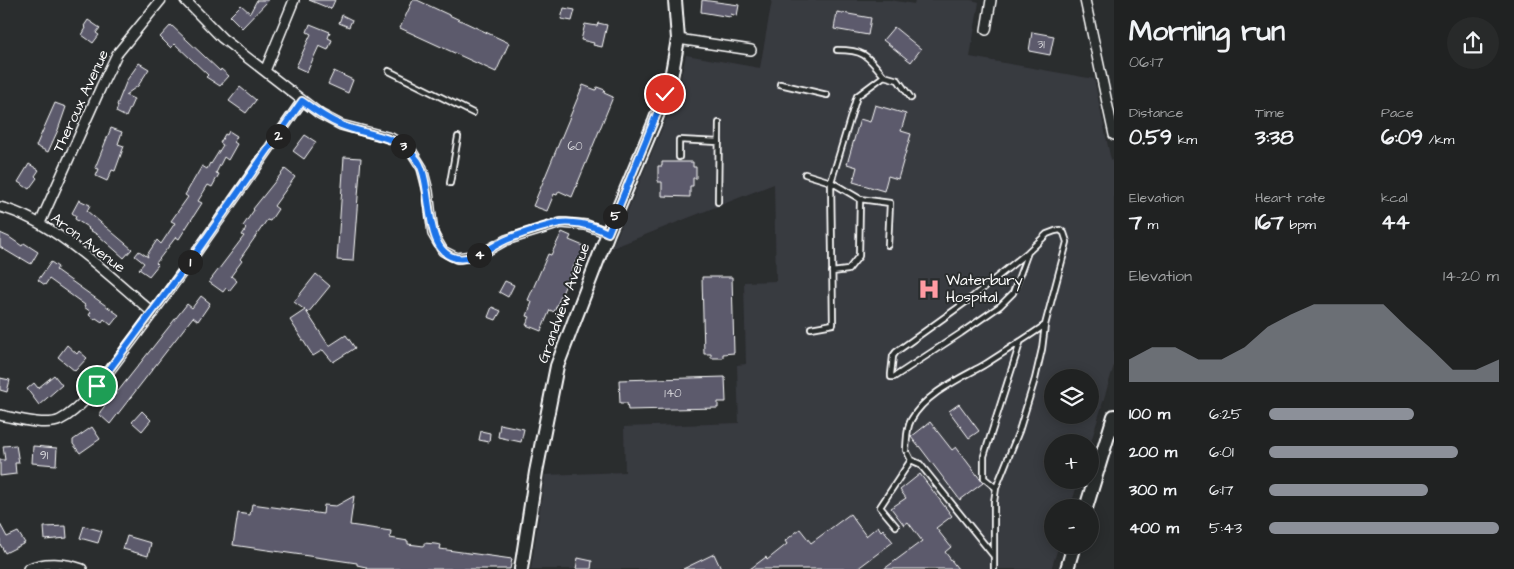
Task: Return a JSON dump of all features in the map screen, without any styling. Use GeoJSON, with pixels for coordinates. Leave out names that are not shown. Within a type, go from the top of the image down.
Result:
{"type":"FeatureCollection","features":[{"type":"Feature","properties":{"kind":"main road","name":"Grandview Avenue"},"geometry":{"type":"LineString","coordinates":[[521,569],[536,472],[557,366],[608,233],[656,121],[671,78],[678,39],[675,0]]}},
{"type":"Feature","properties":{"kind":"main road"},"geometry":{"type":"LineString","coordinates":[[1089,499],[1114,416]]}},
{"type":"Feature","properties":{"kind":"main road"},"geometry":{"type":"LineString","coordinates":[[1067,569],[1071,554]]}},
{"type":"Feature","properties":{"kind":"street","name":"Theroux Avenue"},"geometry":{"type":"LineString","coordinates":[[40,223],[117,54],[161,0]]}},
{"type":"Feature","properties":{"kind":"street"},"geometry":{"type":"LineString","coordinates":[[185,0],[222,38],[320,114],[341,125],[391,138],[412,152],[422,168],[428,191],[433,234],[442,251],[457,258],[479,255],[506,240],[562,223],[586,225],[608,233]]}},
{"type":"Feature","properties":{"kind":"street"},"geometry":{"type":"LineString","coordinates":[[265,71],[294,0]]}},
{"type":"Feature","properties":{"kind":"street"},"geometry":{"type":"LineString","coordinates":[[986,30],[991,0]]}},
{"type":"Feature","properties":{"kind":"street"},"geometry":{"type":"LineString","coordinates":[[1085,0],[1114,135]]}},
{"type":"Feature","properties":{"kind":"street"},"geometry":{"type":"LineString","coordinates":[[678,39],[752,50]]}},
{"type":"Feature","properties":{"kind":"street"},"geometry":{"type":"LineString","coordinates":[[0,415],[45,422],[58,421],[72,412],[97,386],[153,313],[302,101]]}},
{"type":"Feature","properties":{"kind":"street","name":"Aron Avenue"},"geometry":{"type":"LineString","coordinates":[[0,207],[40,223],[91,260],[153,313]]}},
{"type":"Feature","properties":{"kind":"street"},"geometry":{"type":"LineString","coordinates":[[28,569],[36,565],[52,564],[74,566],[82,569]]}},
{"type":"Feature","properties":{"kind":"lane"},"geometry":{"type":"LineString","coordinates":[[836,50],[853,50],[869,57],[884,76],[898,80],[911,98]]}},
{"type":"Feature","properties":{"kind":"lane"},"geometry":{"type":"LineString","coordinates":[[389,71],[473,113]]}},
{"type":"Feature","properties":{"kind":"lane"},"geometry":{"type":"LineString","coordinates":[[811,328],[833,324],[831,182],[857,96],[884,76]]}},
{"type":"Feature","properties":{"kind":"lane"},"geometry":{"type":"LineString","coordinates":[[780,84],[827,95]]}},
{"type":"Feature","properties":{"kind":"lane"},"geometry":{"type":"LineString","coordinates":[[718,202],[719,123]]}},
{"type":"Feature","properties":{"kind":"lane"},"geometry":{"type":"LineString","coordinates":[[450,183],[458,137]]}},
{"type":"Feature","properties":{"kind":"lane"},"geometry":{"type":"LineString","coordinates":[[679,157],[680,140],[719,142]]}},
{"type":"Feature","properties":{"kind":"lane"},"geometry":{"type":"LineString","coordinates":[[805,174],[831,182],[860,199],[890,203],[888,245]]}},
{"type":"Feature","properties":{"kind":"lane"},"geometry":{"type":"LineString","coordinates":[[832,272],[848,270],[859,256],[860,199]]}},
{"type":"Feature","properties":{"kind":"lane"},"geometry":{"type":"LineString","coordinates":[[994,569],[994,502],[996,488],[1019,432],[1032,388],[1042,349],[1045,326],[1067,242],[1066,235],[1060,230],[1047,234],[1028,252],[956,310],[893,356],[891,377],[894,378],[916,365],[1000,306],[1016,289],[1028,252]]}},
{"type":"Feature","properties":{"kind":"lane"},"geometry":{"type":"LineString","coordinates":[[993,555],[920,464],[911,460],[907,452],[907,428],[911,419],[934,395],[1045,326]]}},
{"type":"Feature","properties":{"kind":"lane"},"geometry":{"type":"LineString","coordinates":[[996,488],[984,478],[984,456],[1020,343]]}},
{"type":"Feature","properties":{"kind":"lane"},"geometry":{"type":"LineString","coordinates":[[896,526],[880,507],[911,460]]}},
{"type":"Feature","properties":{"kind":"shaded area","name":"Waterbury Hospital"},"geometry":{"type":"Polygon","coordinates":[[[772,0],[890,0],[914,4],[915,0],[971,0],[979,2],[970,57],[1094,79],[1110,156],[1114,166],[1114,365],[1099,415],[1099,369],[1044,369],[1044,424],[1096,424],[1093,434],[1044,434],[1044,489],[1076,489],[1073,499],[1044,499],[1044,554],[1056,554],[1051,569],[531,569],[545,475],[625,472],[624,427],[739,423],[737,365],[746,364],[744,282],[776,281],[774,184],[612,248],[677,93],[686,55],[760,68],[772,0]]]}},
{"type":"Feature","properties":{"kind":"building"},"geometry":{"type":"Polygon","coordinates":[[[257,0],[269,0],[242,28],[230,16],[241,5],[250,13],[257,0]]]}},
{"type":"Feature","properties":{"kind":"building"},"geometry":{"type":"Polygon","coordinates":[[[309,0],[335,0],[331,9],[309,0]]]}},
{"type":"Feature","properties":{"kind":"building"},"geometry":{"type":"Polygon","coordinates":[[[413,0],[417,0],[509,43],[496,72],[400,28],[413,0]]]}},
{"type":"Feature","properties":{"kind":"building"},"geometry":{"type":"Polygon","coordinates":[[[702,0],[739,5],[737,16],[731,14],[730,17],[701,12],[702,0]]]}},
{"type":"Feature","properties":{"kind":"building"},"geometry":{"type":"Polygon","coordinates":[[[564,8],[575,10],[572,21],[561,19],[564,8]]]}},
{"type":"Feature","properties":{"kind":"building"},"geometry":{"type":"Polygon","coordinates":[[[837,12],[871,18],[868,35],[834,29],[837,12]]]}},
{"type":"Feature","properties":{"kind":"building"},"geometry":{"type":"Polygon","coordinates":[[[342,15],[352,20],[349,27],[339,23],[342,15]]]}},
{"type":"Feature","properties":{"kind":"building"},"geometry":{"type":"Polygon","coordinates":[[[88,20],[100,28],[96,33],[99,35],[93,43],[82,35],[88,20]]]}},
{"type":"Feature","properties":{"kind":"building"},"geometry":{"type":"Polygon","coordinates":[[[598,23],[607,25],[602,47],[581,40],[585,24],[597,26],[598,23]]]}},
{"type":"Feature","properties":{"kind":"building"},"geometry":{"type":"Polygon","coordinates":[[[310,24],[330,32],[328,38],[332,40],[328,50],[319,46],[307,72],[296,67],[311,34],[307,32],[310,24]]]}},
{"type":"Feature","properties":{"kind":"building"},"geometry":{"type":"Polygon","coordinates":[[[171,25],[220,71],[221,69],[229,76],[220,86],[206,77],[208,75],[175,44],[171,48],[160,37],[171,25]]]}},
{"type":"Feature","properties":{"kind":"building"},"geometry":{"type":"Polygon","coordinates":[[[894,27],[921,49],[911,62],[883,40],[894,27]]]}},
{"type":"Feature","properties":{"kind":"building"},"geometry":{"type":"Polygon","coordinates":[[[1032,32],[1054,36],[1050,55],[1029,51],[1032,32]]]}},
{"type":"Feature","properties":{"kind":"building"},"geometry":{"type":"Polygon","coordinates":[[[139,63],[149,69],[138,86],[125,95],[134,99],[126,117],[116,112],[117,105],[127,80],[139,63]]]}},
{"type":"Feature","properties":{"kind":"building"},"geometry":{"type":"Polygon","coordinates":[[[334,71],[353,80],[348,93],[328,84],[334,71]]]}},
{"type":"Feature","properties":{"kind":"building"},"geometry":{"type":"Polygon","coordinates":[[[583,85],[596,90],[597,87],[605,90],[604,93],[613,97],[572,197],[559,191],[557,195],[554,194],[547,211],[533,206],[583,85]]]}},
{"type":"Feature","properties":{"kind":"building"},"geometry":{"type":"Polygon","coordinates":[[[240,87],[256,100],[246,113],[229,101],[240,87]]]}},
{"type":"Feature","properties":{"kind":"building"},"geometry":{"type":"Polygon","coordinates":[[[55,103],[66,107],[48,152],[36,146],[55,103]]]}},
{"type":"Feature","properties":{"kind":"building"},"geometry":{"type":"Polygon","coordinates":[[[875,105],[906,114],[901,131],[911,134],[898,179],[888,176],[884,191],[853,182],[857,167],[847,164],[860,119],[870,122],[875,105]]]}},
{"type":"Feature","properties":{"kind":"building"},"geometry":{"type":"Polygon","coordinates":[[[111,128],[122,132],[118,144],[124,146],[115,171],[112,170],[107,181],[96,176],[99,169],[95,168],[111,128]]]}},
{"type":"Feature","properties":{"kind":"building"},"geometry":{"type":"Polygon","coordinates":[[[229,131],[237,136],[234,142],[237,144],[228,160],[224,157],[216,173],[219,174],[212,187],[208,185],[198,201],[202,203],[179,239],[176,237],[156,263],[158,265],[149,276],[139,269],[144,263],[135,256],[139,251],[148,257],[147,255],[157,240],[161,244],[175,223],[171,221],[188,197],[185,195],[202,166],[207,169],[211,164],[223,145],[220,143],[229,131]]]}},
{"type":"Feature","properties":{"kind":"building"},"geometry":{"type":"Polygon","coordinates":[[[305,135],[316,142],[304,159],[293,151],[305,135]]]}},
{"type":"Feature","properties":{"kind":"building"},"geometry":{"type":"Polygon","coordinates":[[[344,157],[361,158],[353,261],[337,260],[344,157]]]}},
{"type":"Feature","properties":{"kind":"building"},"geometry":{"type":"Polygon","coordinates":[[[662,162],[693,162],[693,167],[696,167],[696,178],[693,178],[693,186],[690,186],[690,197],[662,196],[662,182],[658,182],[658,166],[662,166],[662,162]]]}},
{"type":"Feature","properties":{"kind":"building"},"geometry":{"type":"Polygon","coordinates":[[[29,164],[39,170],[35,176],[37,178],[29,189],[18,182],[29,164]]]}},
{"type":"Feature","properties":{"kind":"building"},"geometry":{"type":"Polygon","coordinates":[[[285,169],[295,177],[274,206],[278,209],[270,221],[267,220],[240,259],[242,261],[231,276],[237,281],[229,291],[226,288],[223,292],[209,282],[244,236],[242,235],[246,229],[243,226],[253,209],[285,169]]]}},
{"type":"Feature","properties":{"kind":"building"},"geometry":{"type":"Polygon","coordinates":[[[79,200],[90,205],[87,211],[132,249],[124,258],[98,235],[75,219],[76,216],[72,213],[79,200]]]}},
{"type":"Feature","properties":{"kind":"building"},"geometry":{"type":"Polygon","coordinates":[[[562,232],[571,236],[569,240],[586,247],[580,260],[577,259],[554,312],[550,310],[541,331],[526,325],[530,317],[527,316],[532,302],[528,300],[548,254],[551,255],[562,232]]]}},
{"type":"Feature","properties":{"kind":"building"},"geometry":{"type":"Polygon","coordinates":[[[0,233],[22,246],[24,243],[38,252],[31,264],[0,247],[0,233]]]}},
{"type":"Feature","properties":{"kind":"building"},"geometry":{"type":"Polygon","coordinates":[[[51,262],[58,267],[56,270],[119,315],[111,325],[104,319],[102,322],[96,318],[95,320],[89,315],[91,312],[84,307],[85,305],[49,279],[45,285],[38,280],[51,262]]]}},
{"type":"Feature","properties":{"kind":"building"},"geometry":{"type":"Polygon","coordinates":[[[316,274],[330,286],[308,313],[306,311],[329,346],[346,335],[355,348],[333,362],[323,350],[313,356],[290,320],[305,310],[294,302],[316,274]]]}},
{"type":"Feature","properties":{"kind":"building"},"geometry":{"type":"Polygon","coordinates":[[[702,277],[732,277],[734,353],[723,354],[723,358],[711,358],[711,354],[704,354],[702,277]]]}},
{"type":"Feature","properties":{"kind":"building"},"geometry":{"type":"Polygon","coordinates":[[[505,281],[514,285],[508,297],[499,292],[505,281]]]}},
{"type":"Feature","properties":{"kind":"building"},"geometry":{"type":"Polygon","coordinates":[[[201,296],[210,303],[198,321],[193,317],[110,424],[100,415],[100,412],[187,304],[192,308],[201,296]]]}},
{"type":"Feature","properties":{"kind":"building"},"geometry":{"type":"Polygon","coordinates":[[[492,307],[501,311],[496,320],[488,317],[492,307]]]}},
{"type":"Feature","properties":{"kind":"building"},"geometry":{"type":"Polygon","coordinates":[[[67,345],[77,354],[79,351],[87,358],[75,371],[58,357],[67,345]]]}},
{"type":"Feature","properties":{"kind":"building"},"geometry":{"type":"Polygon","coordinates":[[[54,375],[62,385],[39,405],[27,389],[34,383],[38,388],[54,375]]]}},
{"type":"Feature","properties":{"kind":"building"},"geometry":{"type":"Polygon","coordinates":[[[725,377],[726,402],[718,402],[718,408],[628,410],[627,403],[620,403],[619,380],[725,377]]]}},
{"type":"Feature","properties":{"kind":"building"},"geometry":{"type":"Polygon","coordinates":[[[0,378],[10,380],[7,392],[0,390],[0,378]]]}},
{"type":"Feature","properties":{"kind":"building"},"geometry":{"type":"Polygon","coordinates":[[[959,404],[979,431],[969,438],[949,411],[959,404]]]}},
{"type":"Feature","properties":{"kind":"building"},"geometry":{"type":"Polygon","coordinates":[[[142,411],[151,420],[142,431],[132,422],[142,411]]]}},
{"type":"Feature","properties":{"kind":"building"},"geometry":{"type":"Polygon","coordinates":[[[930,422],[952,450],[956,447],[983,483],[960,500],[911,437],[930,422]]]}},
{"type":"Feature","properties":{"kind":"building"},"geometry":{"type":"Polygon","coordinates":[[[500,424],[524,429],[521,442],[498,437],[500,424]]]}},
{"type":"Feature","properties":{"kind":"building"},"geometry":{"type":"Polygon","coordinates":[[[92,427],[100,439],[80,453],[73,444],[73,440],[92,427]]]}},
{"type":"Feature","properties":{"kind":"building"},"geometry":{"type":"Polygon","coordinates":[[[481,431],[490,433],[489,442],[479,440],[481,431]]]}},
{"type":"Feature","properties":{"kind":"building"},"geometry":{"type":"Polygon","coordinates":[[[16,445],[19,463],[15,463],[16,474],[0,476],[0,460],[5,460],[3,446],[16,445]]]}},
{"type":"Feature","properties":{"kind":"building"},"geometry":{"type":"Polygon","coordinates":[[[33,446],[57,448],[56,465],[32,463],[33,446]]]}},
{"type":"Feature","properties":{"kind":"building"},"geometry":{"type":"Polygon","coordinates":[[[920,474],[952,516],[936,528],[951,547],[945,552],[958,569],[884,569],[922,541],[908,522],[904,525],[891,508],[906,498],[900,490],[920,474]]]}},
{"type":"Feature","properties":{"kind":"building"},"geometry":{"type":"Polygon","coordinates":[[[354,496],[350,525],[391,531],[390,538],[408,541],[408,544],[424,546],[424,543],[435,544],[441,545],[440,549],[512,559],[510,569],[366,569],[366,567],[357,565],[357,563],[233,545],[238,513],[250,515],[252,504],[323,514],[324,505],[336,506],[354,496]]]}},
{"type":"Feature","properties":{"kind":"building"},"geometry":{"type":"Polygon","coordinates":[[[850,514],[866,536],[878,526],[881,531],[883,529],[893,542],[857,569],[750,569],[766,557],[767,560],[787,544],[785,541],[800,529],[811,543],[850,514]]]}},
{"type":"Feature","properties":{"kind":"building"},"geometry":{"type":"Polygon","coordinates":[[[0,524],[7,537],[18,532],[25,543],[5,553],[0,544],[0,524]]]}},
{"type":"Feature","properties":{"kind":"building"},"geometry":{"type":"Polygon","coordinates":[[[66,526],[67,538],[45,540],[44,527],[66,526]]]}},
{"type":"Feature","properties":{"kind":"building"},"geometry":{"type":"Polygon","coordinates":[[[84,526],[102,531],[98,543],[80,538],[84,526]]]}},
{"type":"Feature","properties":{"kind":"building"},"geometry":{"type":"Polygon","coordinates":[[[127,536],[151,543],[148,556],[123,549],[127,536]]]}},
{"type":"Feature","properties":{"kind":"building"},"geometry":{"type":"Polygon","coordinates":[[[714,554],[721,569],[683,569],[714,554]]]}},
{"type":"Feature","properties":{"kind":"building"},"geometry":{"type":"Polygon","coordinates":[[[578,558],[592,561],[591,569],[576,569],[578,558]]]}},
{"type":"Feature","properties":{"kind":"place","name":"Waterbury Hospital"},"geometry":{"type":"Point","coordinates":[929,289]}},
{"type":"Feature","properties":{"kind":"route"},"geometry":{"type":"LineString","coordinates":[[97,386],[153,313],[302,101],[320,114],[341,125],[391,138],[412,152],[422,168],[428,191],[433,234],[442,251],[457,258],[479,255],[506,240],[562,223],[586,225],[608,233],[656,121],[665,94]]}}]}
